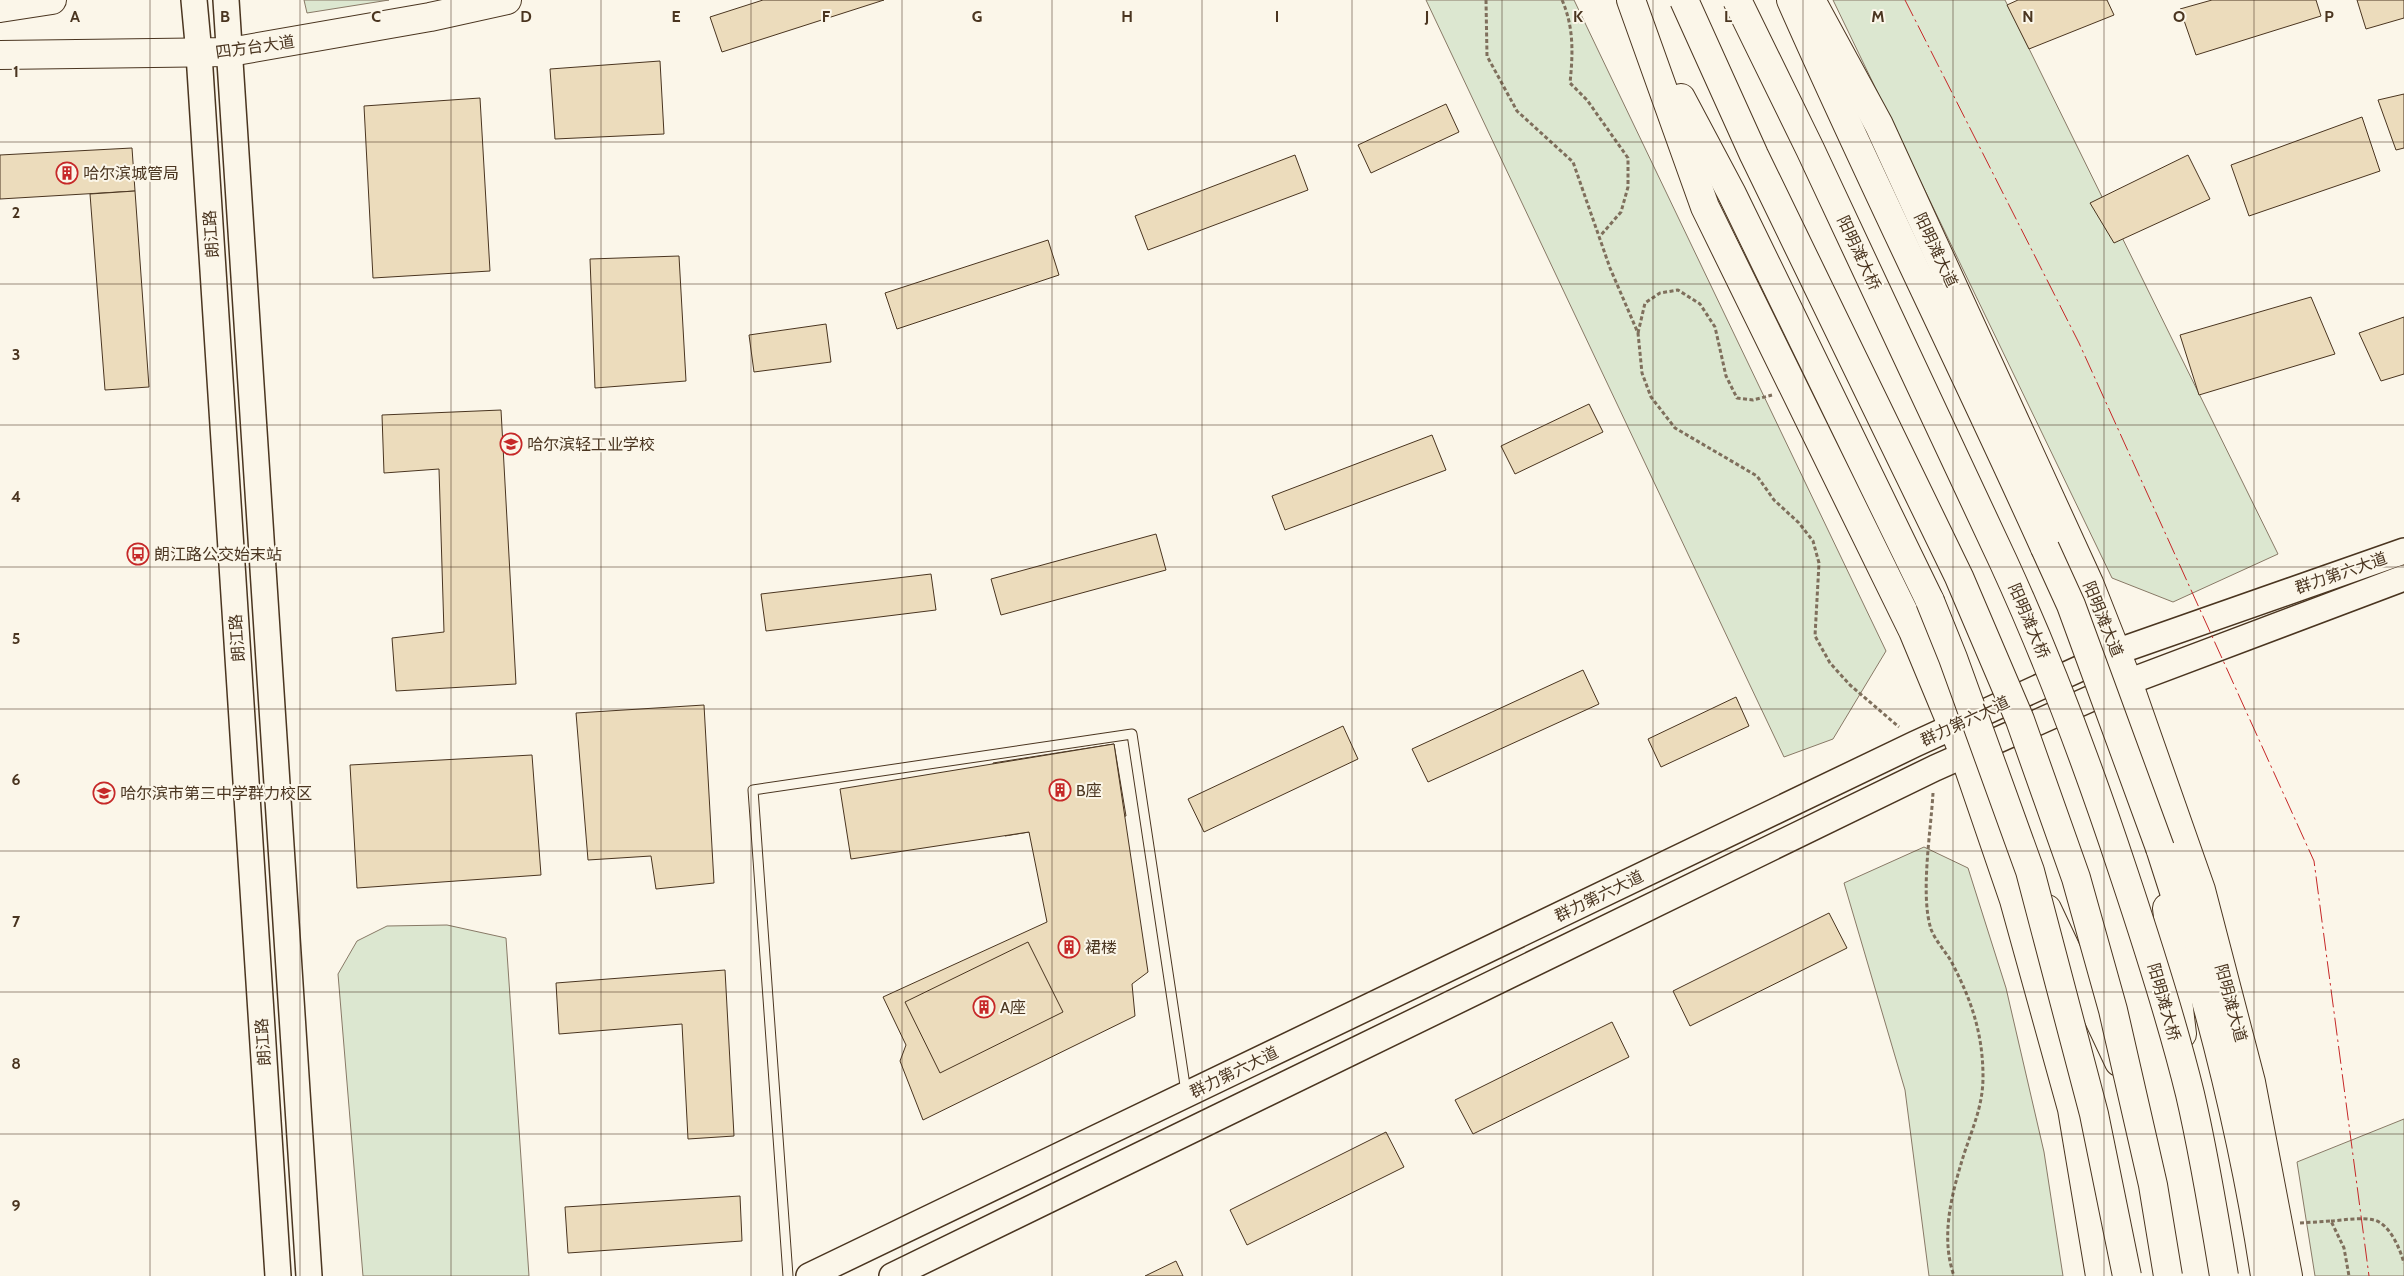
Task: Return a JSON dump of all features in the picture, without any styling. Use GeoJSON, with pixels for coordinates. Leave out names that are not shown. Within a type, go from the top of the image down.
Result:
{"type":"FeatureCollection","features":[{"type":"Feature","properties":{"kind":"main road"},"geometry":{"type":"LineString","coordinates":[[0,8],[52,0]]}},
{"type":"Feature","properties":{"kind":"main road","name":"朗江路"},"geometry":{"type":"LineString","coordinates":[[194,0],[278,1276]]}},
{"type":"Feature","properties":{"kind":"main road","name":"朗江路"},"geometry":{"type":"LineString","coordinates":[[226,0],[309,1276]]}},
{"type":"Feature","properties":{"kind":"main road","name":"四方台大道"},"geometry":{"type":"LineString","coordinates":[[0,55],[199,54],[230,52],[430,17],[507,0]]}},
{"type":"Feature","properties":{"kind":"main road"},"geometry":{"type":"LineString","coordinates":[[1684,0],[1754,155],[1959,577],[2017,712],[2076,878],[2102,967],[2134,1094],[2153,1185],[2168,1276]]}},
{"type":"Feature","properties":{"kind":"main road","name":"阳明滩大桥"},"geometry":{"type":"LineString","coordinates":[[1737,0],[1810,149],[2026,610],[2094,783],[2147,942],[2190,1093],[2207,1172],[2224,1276]]}},
{"type":"Feature","properties":{"kind":"main road"},"geometry":{"type":"LineString","coordinates":[[1791,0],[1847,129],[1970,381],[2071,604],[2160,848],[2190,939],[2229,1085],[2265,1276]]}},
{"type":"Feature","properties":{"kind":"main road","name":"阳明滩大道"},"geometry":{"type":"LineString","coordinates":[[1811,0],[1879,125],[2089,583],[2128,682],[2202,890],[2251,1082],[2288,1276]]}},
{"type":"Feature","properties":{"kind":"main road"},"geometry":{"type":"LineString","coordinates":[[1633,6],[1732,194],[1930,602],[1953,658],[2030,871],[2092,1105],[2127,1276]]}},
{"type":"Feature","properties":{"kind":"main road"},"geometry":{"type":"LineString","coordinates":[[1633,6],[1705,207],[1913,631],[1964,754],[2014,900],[2072,1109],[2100,1276]]}},
{"type":"Feature","properties":{"kind":"main road","name":"群力第六大道"},"geometry":{"type":"LineString","coordinates":[[809,1276],[1952,726],[2116,652],[2404,551]]}},
{"type":"Feature","properties":{"kind":"main road","name":"群力第六大道"},"geometry":{"type":"LineString","coordinates":[[892,1276],[1964,754],[2128,682],[2404,578]]}},
{"type":"Feature","properties":{"kind":"main road"},"geometry":{"type":"LineString","coordinates":[[2160,848],[2190,1093]]}},
{"type":"Feature","properties":{"kind":"main road"},"geometry":{"type":"LineString","coordinates":[[2030,871],[2134,1094]]}},
{"type":"Feature","properties":{"kind":"lane"},"geometry":{"type":"LineString","coordinates":[[788,1276],[753,790],[1132,734],[1187,1094]]}},
{"type":"Feature","properties":{"kind":"path"},"geometry":{"type":"LineString","coordinates":[[1486,0],[1487,56],[1517,111],[1573,162],[1626,308],[1638,333]]}},
{"type":"Feature","properties":{"kind":"path"},"geometry":{"type":"LineString","coordinates":[[1562,0],[1570,18],[1572,44],[1570,83],[1587,100],[1628,158],[1628,187],[1621,212],[1600,236]]}},
{"type":"Feature","properties":{"kind":"path"},"geometry":{"type":"LineString","coordinates":[[1794,389],[1753,400],[1737,398],[1726,376],[1715,327],[1700,304],[1678,290],[1660,293],[1645,303],[1638,333],[1642,373],[1651,397],[1675,428],[1757,476],[1774,500],[1800,523],[1813,541],[1819,563],[1815,636],[1830,663],[1850,685],[1888,716],[1915,744]]}},
{"type":"Feature","properties":{"kind":"path"},"geometry":{"type":"LineString","coordinates":[[1935,768],[1926,902],[1931,930],[1965,988],[1980,1032],[1983,1077],[1980,1109],[1964,1153],[1952,1197],[1946,1245],[1954,1276]]}},
{"type":"Feature","properties":{"kind":"path"},"geometry":{"type":"LineString","coordinates":[[2279,1224],[2374,1220],[2384,1227],[2400,1246],[2404,1263]]}},
{"type":"Feature","properties":{"kind":"path"},"geometry":{"type":"LineString","coordinates":[[2331,1221],[2344,1248],[2349,1276]]}},
{"type":"Feature","properties":{"kind":"green space"},"geometry":{"type":"Polygon","coordinates":[[[304,0],[389,0],[307,13],[304,0]]]}},
{"type":"Feature","properties":{"kind":"green space"},"geometry":{"type":"Polygon","coordinates":[[[1426,0],[1574,0],[1886,651],[1833,739],[1784,757],[1426,0]]]}},
{"type":"Feature","properties":{"kind":"green space"},"geometry":{"type":"Polygon","coordinates":[[[1833,0],[2005,0],[2278,554],[2173,602],[2112,578],[1833,0]]]}},
{"type":"Feature","properties":{"kind":"green space"},"geometry":{"type":"Polygon","coordinates":[[[1924,847],[1968,868],[2006,988],[2044,1152],[2063,1276],[1929,1276],[1905,1090],[1844,883],[1924,847]]]}},
{"type":"Feature","properties":{"kind":"green space"},"geometry":{"type":"Polygon","coordinates":[[[447,925],[506,938],[529,1276],[363,1276],[338,974],[357,941],[387,926],[447,925]]]}},
{"type":"Feature","properties":{"kind":"green space"},"geometry":{"type":"Polygon","coordinates":[[[2404,1119],[2404,1276],[2315,1276],[2297,1162],[2404,1119]]]}},
{"type":"Feature","properties":{"kind":"building"},"geometry":{"type":"Polygon","coordinates":[[[763,0],[884,0],[722,52],[710,17],[763,0]]]}},
{"type":"Feature","properties":{"kind":"building"},"geometry":{"type":"Polygon","coordinates":[[[2018,0],[2107,0],[2114,15],[2029,49],[2007,5],[2018,0]]]}},
{"type":"Feature","properties":{"kind":"building"},"geometry":{"type":"Polygon","coordinates":[[[2212,0],[2316,0],[2321,16],[2196,55],[2180,9],[2212,0]]]}},
{"type":"Feature","properties":{"kind":"building"},"geometry":{"type":"Polygon","coordinates":[[[2357,0],[2404,0],[2404,18],[2366,29],[2357,0]]]}},
{"type":"Feature","properties":{"kind":"building"},"geometry":{"type":"Polygon","coordinates":[[[660,61],[664,134],[555,139],[550,69],[660,61]]]}},
{"type":"Feature","properties":{"kind":"building"},"geometry":{"type":"Polygon","coordinates":[[[2404,94],[2404,148],[2396,150],[2378,100],[2404,94]]]}},
{"type":"Feature","properties":{"kind":"building"},"geometry":{"type":"Polygon","coordinates":[[[480,98],[490,271],[373,278],[364,106],[480,98]]]}},
{"type":"Feature","properties":{"kind":"building"},"geometry":{"type":"Polygon","coordinates":[[[1446,104],[1459,132],[1371,173],[1358,145],[1446,104]]]}},
{"type":"Feature","properties":{"kind":"building"},"geometry":{"type":"Polygon","coordinates":[[[2362,117],[2380,171],[2249,216],[2231,165],[2362,117]]]}},
{"type":"Feature","properties":{"kind":"building","name":"哈尔滨城管局"},"geometry":{"type":"Polygon","coordinates":[[[132,148],[135,191],[0,199],[0,155],[132,148]]]}},
{"type":"Feature","properties":{"kind":"building"},"geometry":{"type":"Polygon","coordinates":[[[1295,155],[1308,190],[1148,250],[1135,216],[1295,155]]]}},
{"type":"Feature","properties":{"kind":"building"},"geometry":{"type":"Polygon","coordinates":[[[2188,155],[2210,199],[2114,243],[2090,203],[2188,155]]]}},
{"type":"Feature","properties":{"kind":"building"},"geometry":{"type":"Polygon","coordinates":[[[135,191],[149,387],[105,390],[90,194],[135,191]]]}},
{"type":"Feature","properties":{"kind":"building"},"geometry":{"type":"Polygon","coordinates":[[[1048,240],[1059,275],[897,329],[885,293],[1048,240]]]}},
{"type":"Feature","properties":{"kind":"building"},"geometry":{"type":"Polygon","coordinates":[[[679,256],[686,381],[595,388],[590,259],[679,256]]]}},
{"type":"Feature","properties":{"kind":"building"},"geometry":{"type":"Polygon","coordinates":[[[2311,297],[2335,354],[2199,395],[2180,335],[2311,297]]]}},
{"type":"Feature","properties":{"kind":"building"},"geometry":{"type":"Polygon","coordinates":[[[2404,317],[2404,374],[2381,381],[2359,333],[2404,317]]]}},
{"type":"Feature","properties":{"kind":"building"},"geometry":{"type":"Polygon","coordinates":[[[826,324],[831,362],[754,372],[749,335],[826,324]]]}},
{"type":"Feature","properties":{"kind":"building"},"geometry":{"type":"Polygon","coordinates":[[[1589,404],[1603,432],[1515,474],[1501,446],[1589,404]]]}},
{"type":"Feature","properties":{"kind":"building"},"geometry":{"type":"Polygon","coordinates":[[[501,410],[516,684],[396,691],[392,638],[444,632],[439,469],[384,473],[382,415],[501,410]]]}},
{"type":"Feature","properties":{"kind":"building"},"geometry":{"type":"Polygon","coordinates":[[[1432,435],[1446,470],[1285,530],[1272,496],[1432,435]]]}},
{"type":"Feature","properties":{"kind":"building"},"geometry":{"type":"Polygon","coordinates":[[[1156,534],[1166,570],[1001,615],[991,579],[1156,534]]]}},
{"type":"Feature","properties":{"kind":"building"},"geometry":{"type":"Polygon","coordinates":[[[931,574],[936,610],[766,631],[761,594],[931,574]]]}},
{"type":"Feature","properties":{"kind":"building"},"geometry":{"type":"Polygon","coordinates":[[[1583,670],[1599,704],[1428,782],[1412,749],[1583,670]]]}},
{"type":"Feature","properties":{"kind":"building"},"geometry":{"type":"Polygon","coordinates":[[[1736,697],[1749,726],[1661,767],[1648,739],[1736,697]]]}},
{"type":"Feature","properties":{"kind":"building"},"geometry":{"type":"Polygon","coordinates":[[[704,705],[714,883],[656,889],[651,856],[588,860],[576,713],[704,705]]]}},
{"type":"Feature","properties":{"kind":"building"},"geometry":{"type":"Polygon","coordinates":[[[1343,726],[1358,759],[1204,832],[1188,799],[1343,726]]]}},
{"type":"Feature","properties":{"kind":"building","name":"B座"},"geometry":{"type":"Polygon","coordinates":[[[1114,744],[1126,816],[1005,836],[993,763],[1114,744]]]}},
{"type":"Feature","properties":{"kind":"building","name":"裙楼"},"geometry":{"type":"Polygon","coordinates":[[[1114,744],[1148,972],[1132,984],[1135,1016],[923,1120],[900,1061],[906,1045],[883,997],[1047,922],[1029,832],[851,859],[840,789],[1114,744]]]}},
{"type":"Feature","properties":{"kind":"building"},"geometry":{"type":"Polygon","coordinates":[[[532,755],[541,875],[357,888],[350,765],[532,755]]]}},
{"type":"Feature","properties":{"kind":"building"},"geometry":{"type":"Polygon","coordinates":[[[1829,913],[1847,948],[1690,1026],[1673,991],[1829,913]]]}},
{"type":"Feature","properties":{"kind":"building","name":"A座"},"geometry":{"type":"Polygon","coordinates":[[[1028,942],[1063,1012],[940,1073],[905,1002],[1028,942]]]}},
{"type":"Feature","properties":{"kind":"building"},"geometry":{"type":"Polygon","coordinates":[[[725,970],[734,1136],[688,1139],[682,1024],[559,1034],[556,983],[725,970]]]}},
{"type":"Feature","properties":{"kind":"building"},"geometry":{"type":"Polygon","coordinates":[[[1612,1022],[1629,1057],[1473,1134],[1455,1100],[1612,1022]]]}},
{"type":"Feature","properties":{"kind":"building"},"geometry":{"type":"Polygon","coordinates":[[[1386,1132],[1404,1167],[1247,1245],[1230,1210],[1386,1132]]]}},
{"type":"Feature","properties":{"kind":"building"},"geometry":{"type":"Polygon","coordinates":[[[740,1196],[742,1241],[568,1253],[565,1207],[740,1196]]]}},
{"type":"Feature","properties":{"kind":"building"},"geometry":{"type":"Polygon","coordinates":[[[1176,1261],[1183,1276],[1145,1276],[1176,1261]]]}},
{"type":"Feature","properties":{"kind":"power"},"geometry":{"type":"LineString","coordinates":[[1905,0],[2079,343],[2314,861],[2369,1276]]}},
{"type":"Feature","properties":{"kind":"place","name":"哈尔滨城管局"},"geometry":{"type":"Point","coordinates":[67,173]}},
{"type":"Feature","properties":{"kind":"place","name":"哈尔滨轻工业学校"},"geometry":{"type":"Point","coordinates":[511,444]}},
{"type":"Feature","properties":{"kind":"place","name":"朗江路公交始末站"},"geometry":{"type":"Point","coordinates":[138,554]}},
{"type":"Feature","properties":{"kind":"place","name":"B座"},"geometry":{"type":"Point","coordinates":[1060,790]}},
{"type":"Feature","properties":{"kind":"place","name":"哈尔滨市第三中学群力校区"},"geometry":{"type":"Point","coordinates":[104,793]}},
{"type":"Feature","properties":{"kind":"place","name":"裙楼"},"geometry":{"type":"Point","coordinates":[1069,947]}},
{"type":"Feature","properties":{"kind":"place","name":"A座"},"geometry":{"type":"Point","coordinates":[984,1007]}}]}
